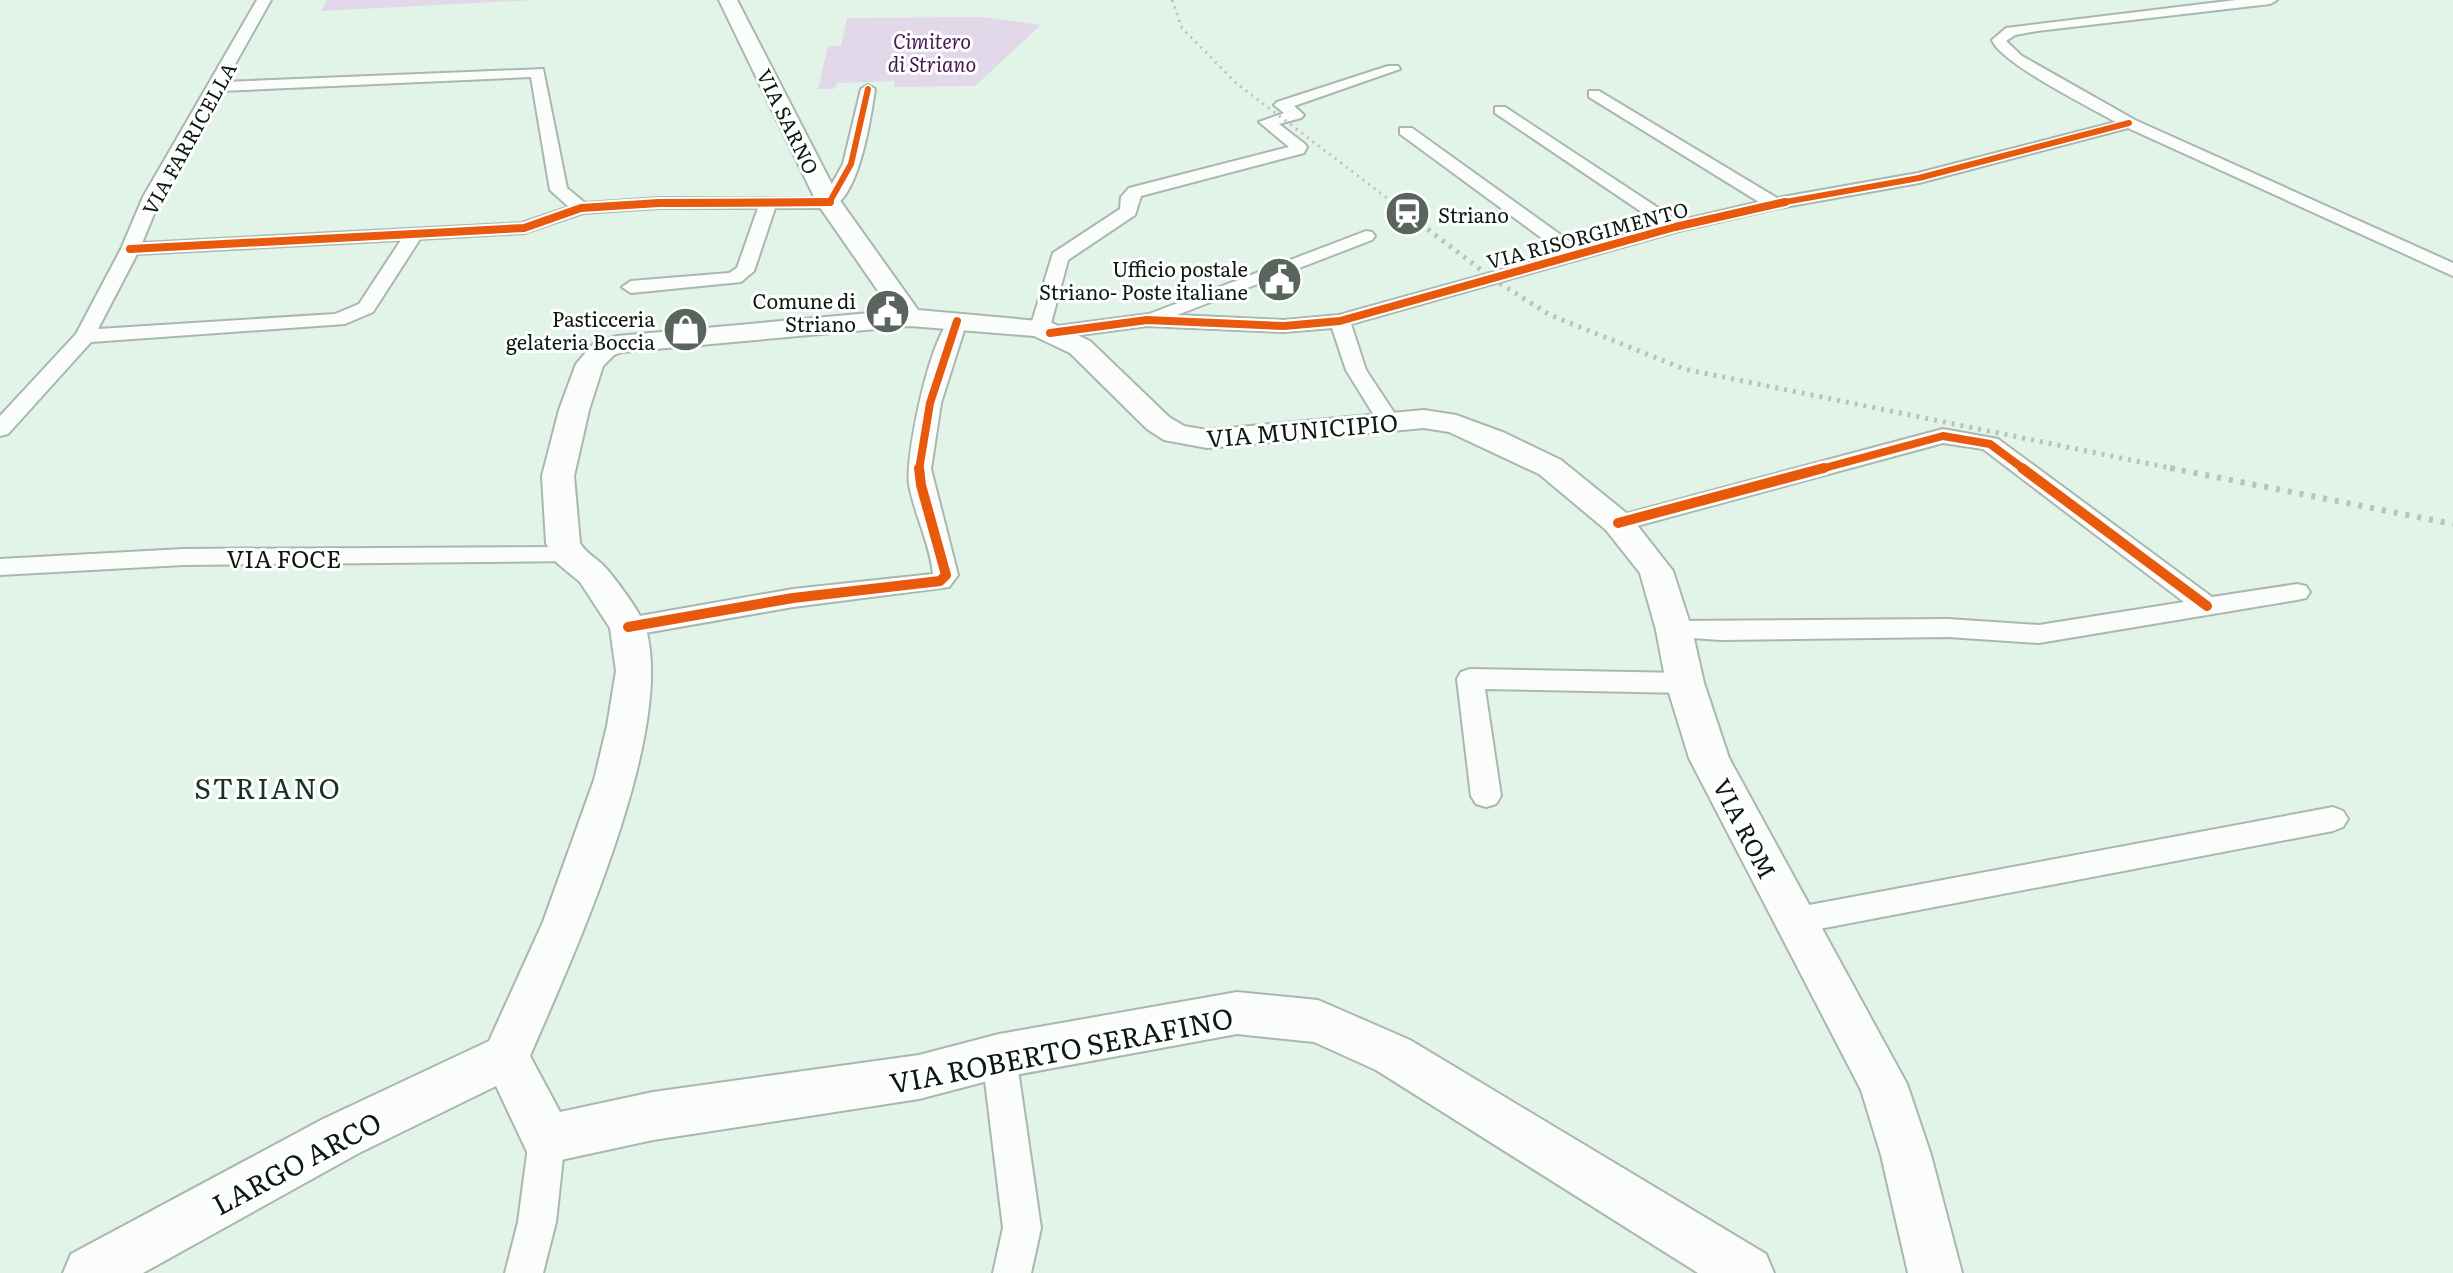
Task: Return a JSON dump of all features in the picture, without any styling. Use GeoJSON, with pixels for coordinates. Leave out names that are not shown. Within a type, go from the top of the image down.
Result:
{"type":"FeatureCollection","features":[{"type":"Feature","properties":{"kind":"main road","name":"VIA SARNO"},"geometry":{"type":"LineString","coordinates":[[728,0],[829,203],[910,318]]}},
{"type":"Feature","properties":{"kind":"main road","name":"VIA RISORGIMENTO"},"geometry":{"type":"LineString","coordinates":[[569,555],[560,526],[558,476],[574,410],[590,364],[604,349],[617,344],[910,318],[1045,330]]}},
{"type":"Feature","properties":{"kind":"main road","name":"VIA MUNICIPIO"},"geometry":{"type":"LineString","coordinates":[[1045,330],[1080,347],[1158,423],[1175,434],[1207,439],[1424,419],[1456,424],[1494,439]]}},
{"type":"Feature","properties":{"kind":"main road","name":"VIA ROM"},"geometry":{"type":"LineString","coordinates":[[1494,439],[1550,467],[1618,523],[1656,571],[1674,630],[1685,683],[1709,758],[1793,921],[1883,1084],[1906,1155],[1935,1273]]}},
{"type":"Feature","properties":{"kind":"main road"},"geometry":{"type":"LineString","coordinates":[[547,1139],[506,1057],[565,922],[614,780],[634,671],[628,627],[592,574],[569,555]]}},
{"type":"Feature","properties":{"kind":"main road","name":"VIA ROBERTO SERAFINO"},"geometry":{"type":"LineString","coordinates":[[547,1139],[653,1116],[919,1077],[999,1056],[1237,1013],[1318,1021],[1393,1055],[1747,1273]]}},
{"type":"Feature","properties":{"kind":"main road","name":"LARGO ARCO"},"geometry":{"type":"LineString","coordinates":[[90,1273],[341,1136],[506,1057]]}},
{"type":"Feature","properties":{"kind":"street","name":"VIA FARRICELLA"},"geometry":{"type":"LineString","coordinates":[[0,429],[85,336],[130,249],[152,197],[264,0]]}},
{"type":"Feature","properties":{"kind":"street"},"geometry":{"type":"LineString","coordinates":[[2270,0],[2037,27],[2011,31],[1999,40],[2001,46],[2017,59],[2129,123],[2453,270]]}},
{"type":"Feature","properties":{"kind":"street"},"geometry":{"type":"LineString","coordinates":[[1045,330],[1059,257],[1129,211],[1130,197],[1135,192],[1298,150],[1299,147],[1267,122],[1296,115],[1282,105],[1393,69]]}},
{"type":"Feature","properties":{"kind":"street"},"geometry":{"type":"LineString","coordinates":[[215,87],[538,72],[559,190],[581,208]]}},
{"type":"Feature","properties":{"kind":"street"},"geometry":{"type":"LineString","coordinates":[[130,249],[524,228],[581,208],[659,203],[829,203],[843,187],[850,169],[868,89]]}},
{"type":"Feature","properties":{"kind":"street"},"geometry":{"type":"LineString","coordinates":[[1594,94],[1774,204]]}},
{"type":"Feature","properties":{"kind":"street"},"geometry":{"type":"LineString","coordinates":[[1500,110],[1675,227]]}},
{"type":"Feature","properties":{"kind":"street","name":"VIA RISORGIMENTO"},"geometry":{"type":"LineString","coordinates":[[1045,330],[1147,320],[1284,326],[1340,321],[1675,227],[1774,204],[1919,178],[2129,123]]}},
{"type":"Feature","properties":{"kind":"street"},"geometry":{"type":"LineString","coordinates":[[1406,131],[1577,255]]}},
{"type":"Feature","properties":{"kind":"street"},"geometry":{"type":"LineString","coordinates":[[631,287],[734,278],[745,271],[768,203]]}},
{"type":"Feature","properties":{"kind":"street"},"geometry":{"type":"LineString","coordinates":[[85,336],[338,320],[366,308],[414,234]]}},
{"type":"Feature","properties":{"kind":"street"},"geometry":{"type":"LineString","coordinates":[[1147,320],[1366,236]]}},
{"type":"Feature","properties":{"kind":"street"},"geometry":{"type":"LineString","coordinates":[[628,627],[793,598],[940,581],[946,575],[942,547],[920,483],[919,455],[957,321]]}},
{"type":"Feature","properties":{"kind":"street"},"geometry":{"type":"LineString","coordinates":[[1340,321],[1356,370],[1388,420]]}},
{"type":"Feature","properties":{"kind":"street"},"geometry":{"type":"LineString","coordinates":[[1618,523],[1943,436],[1990,444],[2207,606]]}},
{"type":"Feature","properties":{"kind":"street","name":"VIA FOCE"},"geometry":{"type":"LineString","coordinates":[[0,567],[183,557],[569,555]]}},
{"type":"Feature","properties":{"kind":"street"},"geometry":{"type":"LineString","coordinates":[[1674,630],[1751,633],[1883,626],[2003,629],[2039,634],[2297,592]]}},
{"type":"Feature","properties":{"kind":"street"},"geometry":{"type":"LineString","coordinates":[[1486,796],[1470,679],[1685,683]]}},
{"type":"Feature","properties":{"kind":"street"},"geometry":{"type":"LineString","coordinates":[[1793,921],[2333,819]]}},
{"type":"Feature","properties":{"kind":"street"},"geometry":{"type":"LineString","coordinates":[[999,1056],[1022,1228],[1012,1273]]}},
{"type":"Feature","properties":{"kind":"street"},"geometry":{"type":"LineString","coordinates":[[524,1273],[537,1222],[547,1139]]}},
{"type":"Feature","properties":{"kind":"green space"},"geometry":{"type":"Polygon","coordinates":[[[327,0],[535,0],[321,11],[327,0]]]}},
{"type":"Feature","properties":{"kind":"green space","name":"Cimitero di Striano"},"geometry":{"type":"Polygon","coordinates":[[[983,17],[1041,25],[975,86],[894,87],[895,81],[837,83],[834,89],[818,89],[828,46],[841,46],[847,18],[983,17]]]}},
{"type":"Feature","properties":{"kind":"railway"},"geometry":{"type":"LineString","coordinates":[[1172,0],[1182,28],[1236,83],[1395,204]]}},
{"type":"Feature","properties":{"kind":"railway"},"geometry":{"type":"LineString","coordinates":[[1392,202],[1493,279],[1550,315],[1684,369],[2176,469]]}},
{"type":"Feature","properties":{"kind":"railway"},"geometry":{"type":"LineString","coordinates":[[2170,468],[2176,469]]}},
{"type":"Feature","properties":{"kind":"railway"},"geometry":{"type":"LineString","coordinates":[[2176,469],[2453,524]]}},
{"type":"Feature","properties":{"kind":"cycle path"},"geometry":{"type":"LineString","coordinates":[[130,249],[524,228],[581,208],[659,203],[829,203],[851,164],[868,89]]}},
{"type":"Feature","properties":{"kind":"cycle path"},"geometry":{"type":"LineString","coordinates":[[1050,333],[1147,320],[1284,326],[1340,321],[1675,227],[1774,204],[1919,178],[2129,123]]}},
{"type":"Feature","properties":{"kind":"cycle path"},"geometry":{"type":"LineString","coordinates":[[628,627],[793,598],[940,581],[946,575],[919,469],[930,403],[957,321]]}},
{"type":"Feature","properties":{"kind":"cycle path"},"geometry":{"type":"LineString","coordinates":[[1618,523],[1943,436],[1990,444],[2207,606]]}},
{"type":"Feature","properties":{"kind":"place","name":"Striano"},"geometry":{"type":"Point","coordinates":[1407,214]}},
{"type":"Feature","properties":{"kind":"place","name":"Ufficio postale Striano- Poste italiane"},"geometry":{"type":"Point","coordinates":[1279,280]}},
{"type":"Feature","properties":{"kind":"place","name":"Comune di Striano"},"geometry":{"type":"Point","coordinates":[887,311]}},
{"type":"Feature","properties":{"kind":"place","name":"Pasticceria gelateria Boccia"},"geometry":{"type":"Point","coordinates":[686,329]}},
{"type":"Feature","properties":{"kind":"district","name":"STRIANO"},"geometry":{"type":"Point","coordinates":[268,787]}}]}
